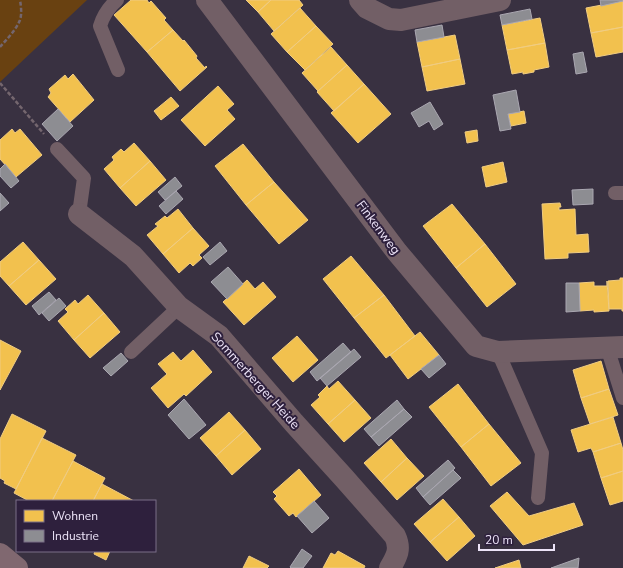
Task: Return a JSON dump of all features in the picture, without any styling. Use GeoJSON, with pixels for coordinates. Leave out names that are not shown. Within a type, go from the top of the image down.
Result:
{"type":"FeatureCollection","features":[{"type":"Feature","properties":{"kind":"street","name":"Finkenweg"},"geometry":{"type":"LineString","coordinates":[[207,0],[397,252],[476,346],[498,352],[615,347]]}},
{"type":"Feature","properties":{"kind":"street"},"geometry":{"type":"LineString","coordinates":[[360,0],[367,8],[389,19],[402,20],[500,0]]}},
{"type":"Feature","properties":{"kind":"street","name":"Sommerberger Heide"},"geometry":{"type":"LineString","coordinates":[[79,214],[133,256],[179,307],[219,336],[395,536],[398,543],[398,551],[390,568]]}},
{"type":"Feature","properties":{"kind":"street"},"geometry":{"type":"LineString","coordinates":[[0,554],[17,568]]}},
{"type":"Feature","properties":{"kind":"lane"},"geometry":{"type":"LineString","coordinates":[[117,0],[112,4],[102,18],[100,26],[118,70]]}},
{"type":"Feature","properties":{"kind":"lane"},"geometry":{"type":"LineString","coordinates":[[57,149],[84,178],[79,214]]}},
{"type":"Feature","properties":{"kind":"lane"},"geometry":{"type":"LineString","coordinates":[[131,352],[179,307]]}},
{"type":"Feature","properties":{"kind":"lane","name":"Finkenweg"},"geometry":{"type":"LineString","coordinates":[[615,347],[623,398]]}},
{"type":"Feature","properties":{"kind":"lane"},"geometry":{"type":"LineString","coordinates":[[498,352],[542,453],[538,498]]}},
{"type":"Feature","properties":{"kind":"path"},"geometry":{"type":"LineString","coordinates":[[0,47],[20,19],[20,0]]}},
{"type":"Feature","properties":{"kind":"path"},"geometry":{"type":"LineString","coordinates":[[0,83],[57,149]]}},
{"type":"Feature","properties":{"kind":"shaded area"},"geometry":{"type":"Polygon","coordinates":[[[0,0],[87,0],[0,82],[0,0]]]}},
{"type":"Feature","properties":{"kind":"building: Wohnen"},"geometry":{"type":"Polygon","coordinates":[[[131,0],[147,0],[149,3],[151,1],[166,18],[164,20],[173,30],[147,52],[114,15],[131,0]]]}},
{"type":"Feature","properties":{"kind":"building: Wohnen"},"geometry":{"type":"Polygon","coordinates":[[[246,0],[271,0],[258,12],[246,0]]]}},
{"type":"Feature","properties":{"kind":"building: Wohnen"},"geometry":{"type":"Polygon","coordinates":[[[271,0],[299,0],[303,5],[274,31],[258,12],[271,0]]]}},
{"type":"Feature","properties":{"kind":"building: Wohnen"},"geometry":{"type":"Polygon","coordinates":[[[623,1],[623,27],[591,33],[586,8],[623,1]]]}},
{"type":"Feature","properties":{"kind":"building: Wohnen"},"geometry":{"type":"Polygon","coordinates":[[[300,8],[316,26],[287,52],[271,34],[300,8]]]}},
{"type":"Feature","properties":{"kind":"building: Wohnen"},"geometry":{"type":"Polygon","coordinates":[[[540,18],[545,43],[507,50],[502,25],[540,18]]]}},
{"type":"Feature","properties":{"kind":"building: Wohnen"},"geometry":{"type":"Polygon","coordinates":[[[316,26],[333,44],[305,70],[287,52],[316,26]]]}},
{"type":"Feature","properties":{"kind":"building: Wohnen"},"geometry":{"type":"Polygon","coordinates":[[[623,27],[623,52],[596,57],[591,33],[623,27]]]}},
{"type":"Feature","properties":{"kind":"building: Wohnen"},"geometry":{"type":"Polygon","coordinates":[[[173,30],[183,41],[184,40],[205,68],[206,66],[207,67],[180,91],[147,52],[173,30]]]}},
{"type":"Feature","properties":{"kind":"building: Wohnen"},"geometry":{"type":"Polygon","coordinates":[[[455,35],[460,59],[422,67],[417,42],[455,35]]]}},
{"type":"Feature","properties":{"kind":"building: Wohnen"},"geometry":{"type":"Polygon","coordinates":[[[545,43],[549,67],[534,70],[534,72],[512,74],[507,50],[545,43]]]}},
{"type":"Feature","properties":{"kind":"building: Wohnen"},"geometry":{"type":"Polygon","coordinates":[[[331,47],[347,65],[318,91],[302,73],[331,47]]]}},
{"type":"Feature","properties":{"kind":"building: Wohnen"},"geometry":{"type":"Polygon","coordinates":[[[460,59],[465,84],[427,91],[422,67],[460,59]]]}},
{"type":"Feature","properties":{"kind":"building: Wohnen"},"geometry":{"type":"Polygon","coordinates":[[[347,65],[364,84],[334,111],[317,92],[347,65]]]}},
{"type":"Feature","properties":{"kind":"building: Wohnen"},"geometry":{"type":"Polygon","coordinates":[[[73,74],[94,100],[70,122],[48,97],[51,93],[49,89],[65,75],[68,79],[73,74]]]}},
{"type":"Feature","properties":{"kind":"building: Wohnen"},"geometry":{"type":"Polygon","coordinates":[[[364,84],[391,114],[358,143],[331,113],[364,84]]]}},
{"type":"Feature","properties":{"kind":"building: Wohnen"},"geometry":{"type":"Polygon","coordinates":[[[218,86],[234,104],[227,110],[235,119],[205,146],[181,120],[218,86]]]}},
{"type":"Feature","properties":{"kind":"building: Wohnen"},"geometry":{"type":"Polygon","coordinates":[[[171,97],[179,106],[161,120],[154,111],[171,97]]]}},
{"type":"Feature","properties":{"kind":"building: Wohnen"},"geometry":{"type":"Polygon","coordinates":[[[524,111],[526,123],[511,126],[508,114],[524,111]]]}},
{"type":"Feature","properties":{"kind":"building: Wohnen"},"geometry":{"type":"Polygon","coordinates":[[[12,129],[15,133],[20,129],[42,155],[16,177],[0,159],[0,140],[12,129]]]}},
{"type":"Feature","properties":{"kind":"building: Wohnen"},"geometry":{"type":"Polygon","coordinates":[[[477,130],[478,141],[467,143],[465,132],[477,130]]]}},
{"type":"Feature","properties":{"kind":"building: Wohnen"},"geometry":{"type":"Polygon","coordinates":[[[134,143],[150,161],[120,188],[104,169],[114,160],[112,157],[121,149],[124,152],[134,143]]]}},
{"type":"Feature","properties":{"kind":"building: Wohnen"},"geometry":{"type":"Polygon","coordinates":[[[243,144],[274,182],[246,205],[215,166],[243,144]]]}},
{"type":"Feature","properties":{"kind":"building: Wohnen"},"geometry":{"type":"Polygon","coordinates":[[[150,161],[166,180],[136,206],[120,188],[150,161]]]}},
{"type":"Feature","properties":{"kind":"building: Wohnen"},"geometry":{"type":"Polygon","coordinates":[[[503,162],[507,182],[486,187],[482,167],[503,162]]]}},
{"type":"Feature","properties":{"kind":"building: Wohnen"},"geometry":{"type":"Polygon","coordinates":[[[274,182],[308,220],[279,244],[246,205],[274,182]]]}},
{"type":"Feature","properties":{"kind":"building: Wohnen"},"geometry":{"type":"Polygon","coordinates":[[[560,203],[561,207],[559,207],[559,210],[575,209],[576,235],[588,234],[589,252],[568,253],[568,258],[545,259],[542,204],[560,203]]]}},
{"type":"Feature","properties":{"kind":"building: Wohnen"},"geometry":{"type":"Polygon","coordinates":[[[452,204],[485,244],[456,268],[423,226],[452,204]]]}},
{"type":"Feature","properties":{"kind":"building: Wohnen"},"geometry":{"type":"Polygon","coordinates":[[[178,209],[193,228],[163,254],[147,235],[158,226],[155,224],[165,216],[167,218],[178,209]]]}},
{"type":"Feature","properties":{"kind":"building: Wohnen"},"geometry":{"type":"Polygon","coordinates":[[[193,228],[209,246],[199,255],[202,258],[193,266],[190,263],[179,273],[163,254],[193,228]]]}},
{"type":"Feature","properties":{"kind":"building: Wohnen"},"geometry":{"type":"Polygon","coordinates":[[[23,242],[39,260],[9,286],[0,276],[0,262],[23,242]]]}},
{"type":"Feature","properties":{"kind":"building: Wohnen"},"geometry":{"type":"Polygon","coordinates":[[[485,244],[516,284],[487,307],[456,268],[485,244]]]}},
{"type":"Feature","properties":{"kind":"building: Wohnen"},"geometry":{"type":"Polygon","coordinates":[[[351,256],[384,295],[354,318],[323,279],[351,256]]]}},
{"type":"Feature","properties":{"kind":"building: Wohnen"},"geometry":{"type":"Polygon","coordinates":[[[39,260],[56,279],[26,305],[9,286],[39,260]]]}},
{"type":"Feature","properties":{"kind":"building: Wohnen"},"geometry":{"type":"Polygon","coordinates":[[[620,278],[623,278],[623,311],[622,309],[609,309],[608,281],[620,280],[620,278]]]}},
{"type":"Feature","properties":{"kind":"building: Wohnen"},"geometry":{"type":"Polygon","coordinates":[[[247,280],[255,289],[263,282],[276,297],[244,325],[223,302],[247,280]]]}},
{"type":"Feature","properties":{"kind":"building: Wohnen"},"geometry":{"type":"Polygon","coordinates":[[[607,281],[609,311],[580,311],[579,283],[594,282],[594,286],[607,286],[607,281]]]}},
{"type":"Feature","properties":{"kind":"building: Wohnen"},"geometry":{"type":"Polygon","coordinates":[[[88,295],[104,313],[74,340],[58,321],[68,312],[65,309],[75,300],[78,304],[88,295]]]}},
{"type":"Feature","properties":{"kind":"building: Wohnen"},"geometry":{"type":"Polygon","coordinates":[[[384,295],[415,336],[386,358],[354,318],[384,295]]]}},
{"type":"Feature","properties":{"kind":"building: Wohnen"},"geometry":{"type":"Polygon","coordinates":[[[104,313],[120,332],[90,358],[74,340],[104,313]]]}},
{"type":"Feature","properties":{"kind":"building: Wohnen"},"geometry":{"type":"Polygon","coordinates":[[[420,332],[439,355],[408,379],[390,355],[420,332]]]}},
{"type":"Feature","properties":{"kind":"building: Wohnen"},"geometry":{"type":"Polygon","coordinates":[[[297,336],[318,360],[293,382],[272,358],[297,336]]]}},
{"type":"Feature","properties":{"kind":"building: Wohnen"},"geometry":{"type":"Polygon","coordinates":[[[0,340],[21,351],[0,390],[0,340]]]}},
{"type":"Feature","properties":{"kind":"building: Wohnen"},"geometry":{"type":"Polygon","coordinates":[[[193,350],[212,372],[186,396],[184,394],[168,408],[151,388],[167,374],[158,364],[173,352],[181,361],[193,350]]]}},
{"type":"Feature","properties":{"kind":"building: Wohnen"},"geometry":{"type":"Polygon","coordinates":[[[601,361],[609,389],[581,398],[573,370],[601,361]]]}},
{"type":"Feature","properties":{"kind":"building: Wohnen"},"geometry":{"type":"Polygon","coordinates":[[[338,381],[355,400],[328,424],[311,405],[320,397],[318,395],[327,386],[329,389],[338,381]]]}},
{"type":"Feature","properties":{"kind":"building: Wohnen"},"geometry":{"type":"Polygon","coordinates":[[[458,384],[489,424],[461,447],[429,407],[458,384]]]}},
{"type":"Feature","properties":{"kind":"building: Wohnen"},"geometry":{"type":"Polygon","coordinates":[[[609,389],[618,415],[590,424],[581,398],[609,389]]]}},
{"type":"Feature","properties":{"kind":"building: Wohnen"},"geometry":{"type":"Polygon","coordinates":[[[355,400],[371,418],[344,442],[328,424],[355,400]]]}},
{"type":"Feature","properties":{"kind":"building: Wohnen"},"geometry":{"type":"Polygon","coordinates":[[[229,412],[245,430],[216,456],[200,438],[229,412]]]}},
{"type":"Feature","properties":{"kind":"building: Wohnen"},"geometry":{"type":"Polygon","coordinates":[[[12,414],[46,431],[16,489],[4,483],[5,481],[0,478],[0,439],[12,414]]]}},
{"type":"Feature","properties":{"kind":"building: Wohnen"},"geometry":{"type":"Polygon","coordinates":[[[613,417],[621,443],[593,452],[591,448],[578,452],[571,430],[613,417]]]}},
{"type":"Feature","properties":{"kind":"building: Wohnen"},"geometry":{"type":"Polygon","coordinates":[[[489,424],[521,463],[491,486],[461,447],[489,424]]]}},
{"type":"Feature","properties":{"kind":"building: Wohnen"},"geometry":{"type":"Polygon","coordinates":[[[245,430],[261,449],[232,475],[216,456],[245,430]]]}},
{"type":"Feature","properties":{"kind":"building: Wohnen"},"geometry":{"type":"Polygon","coordinates":[[[42,438],[76,455],[53,500],[27,500],[14,493],[42,438]]]}},
{"type":"Feature","properties":{"kind":"building: Wohnen"},"geometry":{"type":"Polygon","coordinates":[[[391,439],[407,458],[381,482],[364,463],[391,439]]]}},
{"type":"Feature","properties":{"kind":"building: Wohnen"},"geometry":{"type":"Polygon","coordinates":[[[621,443],[623,450],[623,471],[601,478],[593,452],[621,443]]]}},
{"type":"Feature","properties":{"kind":"building: Wohnen"},"geometry":{"type":"Polygon","coordinates":[[[407,458],[424,476],[397,500],[381,482],[407,458]]]}},
{"type":"Feature","properties":{"kind":"building: Wohnen"},"geometry":{"type":"Polygon","coordinates":[[[73,461],[105,478],[94,500],[53,500],[73,461]]]}},
{"type":"Feature","properties":{"kind":"building: Wohnen"},"geometry":{"type":"Polygon","coordinates":[[[299,469],[321,495],[296,517],[293,513],[289,516],[274,499],[277,496],[273,492],[299,469]]]}},
{"type":"Feature","properties":{"kind":"building: Wohnen"},"geometry":{"type":"Polygon","coordinates":[[[623,471],[623,501],[610,505],[601,478],[623,471]]]}},
{"type":"Feature","properties":{"kind":"building: Wohnen"},"geometry":{"type":"Polygon","coordinates":[[[102,484],[132,500],[94,500],[102,484]]]}},
{"type":"Feature","properties":{"kind":"building: Wohnen"},"geometry":{"type":"Polygon","coordinates":[[[507,492],[529,516],[574,503],[583,525],[523,545],[490,506],[507,492]]]}},
{"type":"Feature","properties":{"kind":"building: Wohnen"},"geometry":{"type":"Polygon","coordinates":[[[443,499],[459,517],[430,542],[414,524],[443,499]]]}},
{"type":"Feature","properties":{"kind":"building: Wohnen"},"geometry":{"type":"Polygon","coordinates":[[[459,517],[475,536],[447,561],[430,542],[459,517]]]}},
{"type":"Feature","properties":{"kind":"building: Wohnen"},"geometry":{"type":"Polygon","coordinates":[[[338,551],[365,566],[364,568],[323,568],[331,553],[335,555],[338,551]]]}},
{"type":"Feature","properties":{"kind":"building: Wohnen"},"geometry":{"type":"Polygon","coordinates":[[[95,552],[110,552],[106,560],[94,554],[95,552]]]}},
{"type":"Feature","properties":{"kind":"building: Wohnen"},"geometry":{"type":"Polygon","coordinates":[[[249,556],[269,566],[267,568],[243,568],[249,556]]]}},
{"type":"Feature","properties":{"kind":"building: Wohnen"},"geometry":{"type":"Polygon","coordinates":[[[519,560],[521,568],[495,568],[519,560]]]}},
{"type":"Feature","properties":{"kind":"building: Industrie"},"geometry":{"type":"Polygon","coordinates":[[[600,0],[623,0],[623,1],[601,6],[600,0]]]}},
{"type":"Feature","properties":{"kind":"building: Industrie"},"geometry":{"type":"Polygon","coordinates":[[[530,9],[532,19],[502,25],[500,15],[530,9]]]}},
{"type":"Feature","properties":{"kind":"building: Industrie"},"geometry":{"type":"Polygon","coordinates":[[[442,25],[444,37],[417,42],[415,30],[442,25]]]}},
{"type":"Feature","properties":{"kind":"building: Industrie"},"geometry":{"type":"Polygon","coordinates":[[[583,52],[587,72],[576,74],[573,54],[583,52]]]}},
{"type":"Feature","properties":{"kind":"building: Industrie"},"geometry":{"type":"Polygon","coordinates":[[[516,90],[520,112],[508,114],[511,129],[500,131],[493,95],[516,90]]]}},
{"type":"Feature","properties":{"kind":"building: Industrie"},"geometry":{"type":"Polygon","coordinates":[[[430,102],[443,124],[434,130],[429,121],[419,127],[411,113],[430,102]]]}},
{"type":"Feature","properties":{"kind":"building: Industrie"},"geometry":{"type":"Polygon","coordinates":[[[58,109],[73,126],[57,141],[42,124],[58,109]]]}},
{"type":"Feature","properties":{"kind":"building: Industrie"},"geometry":{"type":"Polygon","coordinates":[[[5,164],[19,181],[11,188],[0,176],[0,169],[5,164]]]}},
{"type":"Feature","properties":{"kind":"building: Industrie"},"geometry":{"type":"Polygon","coordinates":[[[175,177],[182,186],[165,200],[158,192],[175,177]]]}},
{"type":"Feature","properties":{"kind":"building: Industrie"},"geometry":{"type":"Polygon","coordinates":[[[593,189],[593,204],[573,205],[572,190],[593,189]]]}},
{"type":"Feature","properties":{"kind":"building: Industrie"},"geometry":{"type":"Polygon","coordinates":[[[176,191],[183,199],[166,214],[159,206],[176,191]]]}},
{"type":"Feature","properties":{"kind":"building: Industrie"},"geometry":{"type":"Polygon","coordinates":[[[0,193],[9,203],[0,211],[0,193]]]}},
{"type":"Feature","properties":{"kind":"building: Industrie"},"geometry":{"type":"Polygon","coordinates":[[[220,242],[227,251],[210,265],[203,257],[220,242]]]}},
{"type":"Feature","properties":{"kind":"building: Industrie"},"geometry":{"type":"Polygon","coordinates":[[[228,267],[243,284],[227,299],[211,282],[228,267]]]}},
{"type":"Feature","properties":{"kind":"building: Industrie"},"geometry":{"type":"Polygon","coordinates":[[[566,283],[579,283],[580,311],[566,312],[566,283]]]}},
{"type":"Feature","properties":{"kind":"building: Industrie"},"geometry":{"type":"Polygon","coordinates":[[[49,292],[56,300],[39,315],[32,306],[49,292]]]}},
{"type":"Feature","properties":{"kind":"building: Industrie"},"geometry":{"type":"Polygon","coordinates":[[[59,298],[66,306],[49,321],[42,313],[59,298]]]}},
{"type":"Feature","properties":{"kind":"building: Industrie"},"geometry":{"type":"Polygon","coordinates":[[[343,343],[351,352],[317,381],[310,372],[343,343]]]}},
{"type":"Feature","properties":{"kind":"building: Industrie"},"geometry":{"type":"Polygon","coordinates":[[[354,349],[361,357],[327,386],[320,378],[354,349]]]}},
{"type":"Feature","properties":{"kind":"building: Industrie"},"geometry":{"type":"Polygon","coordinates":[[[121,353],[128,361],[111,376],[103,368],[121,353]]]}},
{"type":"Feature","properties":{"kind":"building: Industrie"},"geometry":{"type":"Polygon","coordinates":[[[439,355],[446,364],[429,378],[421,369],[439,355]]]}},
{"type":"Feature","properties":{"kind":"building: Industrie"},"geometry":{"type":"Polygon","coordinates":[[[184,399],[206,425],[189,439],[168,415],[184,399]]]}},
{"type":"Feature","properties":{"kind":"building: Industrie"},"geometry":{"type":"Polygon","coordinates":[[[397,400],[404,409],[371,437],[364,429],[397,400]]]}},
{"type":"Feature","properties":{"kind":"building: Industrie"},"geometry":{"type":"Polygon","coordinates":[[[404,409],[412,417],[379,446],[371,437],[404,409]]]}},
{"type":"Feature","properties":{"kind":"building: Industrie"},"geometry":{"type":"Polygon","coordinates":[[[448,460],[455,468],[423,497],[416,488],[448,460]]]}},
{"type":"Feature","properties":{"kind":"building: Industrie"},"geometry":{"type":"Polygon","coordinates":[[[453,470],[461,478],[430,505],[423,497],[453,470]]]}},
{"type":"Feature","properties":{"kind":"building: Industrie"},"geometry":{"type":"Polygon","coordinates":[[[314,501],[329,518],[312,533],[297,516],[314,501]]]}},
{"type":"Feature","properties":{"kind":"building: Industrie"},"geometry":{"type":"Polygon","coordinates":[[[302,549],[312,556],[303,568],[291,568],[290,567],[302,549]]]}},
{"type":"Feature","properties":{"kind":"building: Industrie"},"geometry":{"type":"Polygon","coordinates":[[[579,558],[578,568],[551,568],[579,558]]]}}]}
